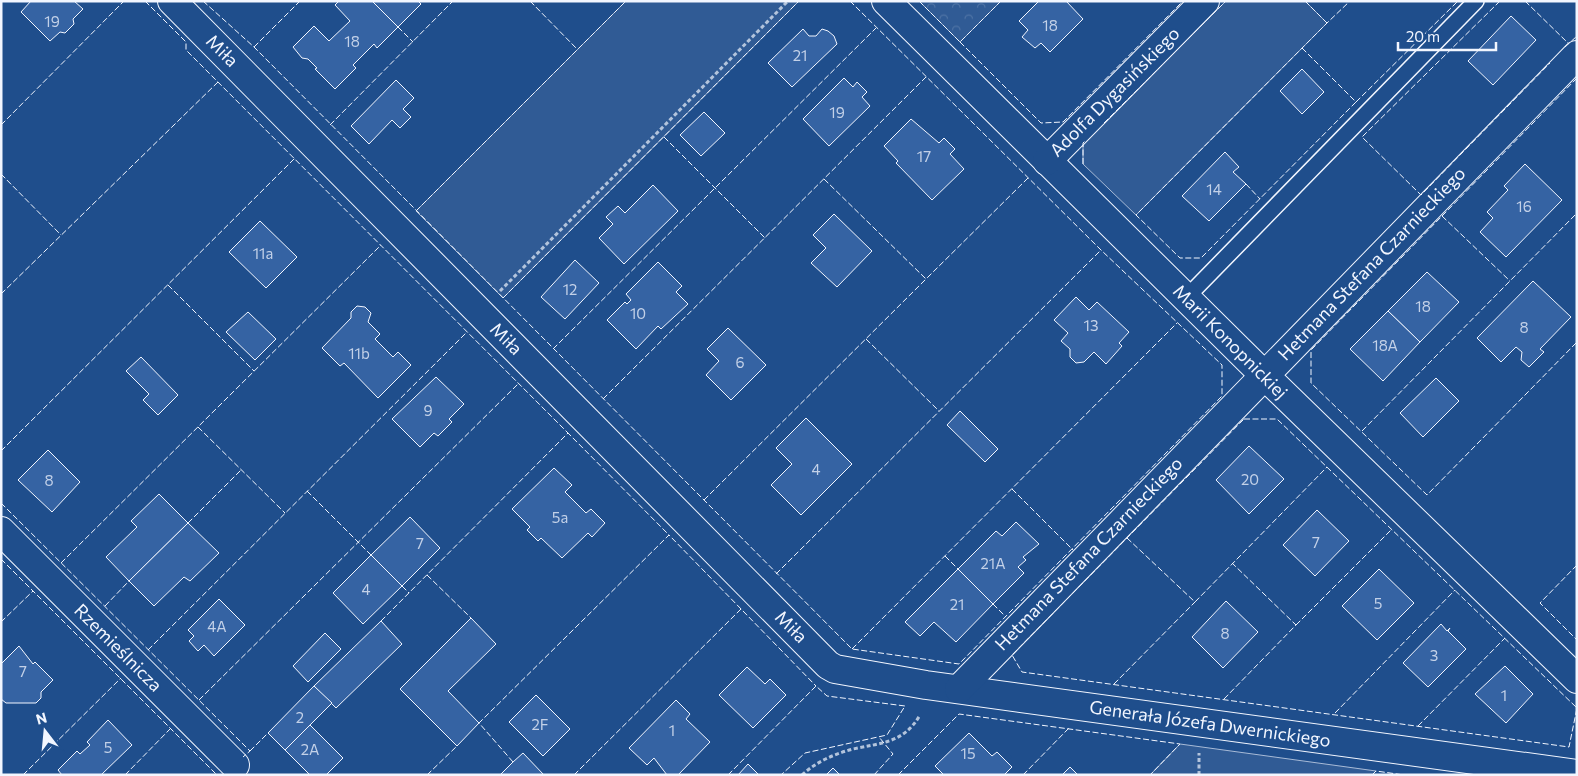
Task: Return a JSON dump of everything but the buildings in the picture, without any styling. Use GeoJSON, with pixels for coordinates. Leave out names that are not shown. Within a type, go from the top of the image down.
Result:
{"type":"FeatureCollection","features":[{"type":"Feature","properties":{"kind":"street","name":"Miła"},"geometry":{"type":"LineString","coordinates":[[172,1],[828,665],[844,672]]}},
{"type":"Feature","properties":{"kind":"street","name":"Marii Konopnickiej"},"geometry":{"type":"LineString","coordinates":[[886,1],[1264,375],[1577,679]]}},
{"type":"Feature","properties":{"kind":"street","name":"Adolfa Dygasińskiego"},"geometry":{"type":"LineString","coordinates":[[1047,161],[1205,1]]}},
{"type":"Feature","properties":{"kind":"street","name":"Hetmana Stefana Czarnieckiego"},"geometry":{"type":"LineString","coordinates":[[959,689],[1577,55]]}},
{"type":"Feature","properties":{"kind":"street","name":"Rzemieślnicza"},"geometry":{"type":"LineString","coordinates":[[1,531],[235,765]]}},
{"type":"Feature","properties":{"kind":"street","name":"Generała Józefa Dwernickiego"},"geometry":{"type":"LineString","coordinates":[[844,672],[926,685],[1577,774]]}},
{"type":"Feature","properties":{"kind":"lane"},"geometry":{"type":"LineString","coordinates":[[1186,298],[1476,1]]}},
{"type":"Feature","properties":{"kind":"path"},"geometry":{"type":"LineString","coordinates":[[498,293],[788,1]]}},
{"type":"Feature","properties":{"kind":"path"},"geometry":{"type":"LineString","coordinates":[[802,775],[812,766],[832,755],[885,744],[900,735],[916,722],[923,709],[926,685]]}},
{"type":"Feature","properties":{"kind":"shaded area"},"geometry":{"type":"Polygon","coordinates":[[[626,1],[799,1],[503,298],[416,211],[626,1]]]}},
{"type":"Feature","properties":{"kind":"shaded area"},"geometry":{"type":"Polygon","coordinates":[[[1226,1],[1305,1],[1327,23],[1136,215],[1083,164],[1083,143],[1226,1]]]}},
{"type":"Feature","properties":{"kind":"shaded area"},"geometry":{"type":"Polygon","coordinates":[[[1180,744],[1376,771],[1372,775],[1150,775],[1180,744]]]}},
{"type":"Feature","properties":{"kind":"green space"},"geometry":{"type":"Polygon","coordinates":[[[919,1],[1001,1],[960,42],[919,1]]]}},
{"type":"Feature","properties":{"kind":"fence"},"geometry":{"type":"LineString","coordinates":[[1,125],[124,1]]}},
{"type":"Feature","properties":{"kind":"fence"},"geometry":{"type":"LineString","coordinates":[[145,1],[186,42],[186,50],[568,433]]}},
{"type":"Feature","properties":{"kind":"fence"},"geometry":{"type":"LineString","coordinates":[[203,1],[254,47],[852,649],[959,664],[1222,396],[1222,365],[1101,250],[850,1]]}},
{"type":"Feature","properties":{"kind":"fence"},"geometry":{"type":"LineString","coordinates":[[254,47],[300,1]]}},
{"type":"Feature","properties":{"kind":"fence"},"geometry":{"type":"LineString","coordinates":[[330,125],[453,1]]}},
{"type":"Feature","properties":{"kind":"fence"},"geometry":{"type":"LineString","coordinates":[[530,1],[577,49]]}},
{"type":"Feature","properties":{"kind":"fence"},"geometry":{"type":"LineString","coordinates":[[416,211],[626,1]]}},
{"type":"Feature","properties":{"kind":"fence"},"geometry":{"type":"LineString","coordinates":[[503,298],[799,1]]}},
{"type":"Feature","properties":{"kind":"fence"},"geometry":{"type":"LineString","coordinates":[[919,1],[960,42],[1001,1]]}},
{"type":"Feature","properties":{"kind":"fence"},"geometry":{"type":"LineString","coordinates":[[960,42],[1041,123],[1063,122],[1183,1]]}},
{"type":"Feature","properties":{"kind":"fence"},"geometry":{"type":"LineString","coordinates":[[1104,123],[1226,1]]}},
{"type":"Feature","properties":{"kind":"fence"},"geometry":{"type":"LineString","coordinates":[[1305,1],[1327,23]]}},
{"type":"Feature","properties":{"kind":"fence"},"geometry":{"type":"LineString","coordinates":[[1302,48],[1356,102],[1201,258],[1180,258],[1136,215],[1327,23],[1350,1]]}},
{"type":"Feature","properties":{"kind":"fence"},"geometry":{"type":"LineString","coordinates":[[1356,102],[1458,1]]}},
{"type":"Feature","properties":{"kind":"fence"},"geometry":{"type":"LineString","coordinates":[[1500,1],[1362,137],[1421,195],[1550,63]]}},
{"type":"Feature","properties":{"kind":"fence"},"geometry":{"type":"LineString","coordinates":[[1525,1],[1569,44]]}},
{"type":"Feature","properties":{"kind":"fence"},"geometry":{"type":"LineString","coordinates":[[398,27],[413,42]]}},
{"type":"Feature","properties":{"kind":"fence"},"geometry":{"type":"LineString","coordinates":[[553,349],[876,28]]}},
{"type":"Feature","properties":{"kind":"fence"},"geometry":{"type":"LineString","coordinates":[[1565,47],[1577,36]]}},
{"type":"Feature","properties":{"kind":"fence"},"geometry":{"type":"LineString","coordinates":[[603,399],[926,77]]}},
{"type":"Feature","properties":{"kind":"fence"},"geometry":{"type":"LineString","coordinates":[[1577,78],[1311,350],[1311,383],[1427,495],[1577,342]]}},
{"type":"Feature","properties":{"kind":"fence"},"geometry":{"type":"LineString","coordinates":[[1,294],[218,82]]}},
{"type":"Feature","properties":{"kind":"fence"},"geometry":{"type":"LineString","coordinates":[[664,137],[765,238]]}},
{"type":"Feature","properties":{"kind":"fence"},"geometry":{"type":"LineString","coordinates":[[1083,164],[1083,143],[1086,140]]}},
{"type":"Feature","properties":{"kind":"fence"},"geometry":{"type":"LineString","coordinates":[[1,451],[295,158]]}},
{"type":"Feature","properties":{"kind":"fence"},"geometry":{"type":"LineString","coordinates":[[1,174],[61,235]]}},
{"type":"Feature","properties":{"kind":"fence"},"geometry":{"type":"LineString","coordinates":[[824,179],[926,279],[1028,178]]}},
{"type":"Feature","properties":{"kind":"fence"},"geometry":{"type":"LineString","coordinates":[[1246,184],[1260,199]]}},
{"type":"Feature","properties":{"kind":"fence"},"geometry":{"type":"LineString","coordinates":[[1362,431],[1577,213]]}},
{"type":"Feature","properties":{"kind":"fence"},"geometry":{"type":"LineString","coordinates":[[1442,216],[1510,281]]}},
{"type":"Feature","properties":{"kind":"fence"},"geometry":{"type":"LineString","coordinates":[[61,563],[381,245]]}},
{"type":"Feature","properties":{"kind":"fence"},"geometry":{"type":"LineString","coordinates":[[776,574],[1101,250]]}},
{"type":"Feature","properties":{"kind":"fence"},"geometry":{"type":"LineString","coordinates":[[704,500],[926,279]]}},
{"type":"Feature","properties":{"kind":"fence"},"geometry":{"type":"LineString","coordinates":[[168,285],[254,371]]}},
{"type":"Feature","properties":{"kind":"fence"},"geometry":{"type":"LineString","coordinates":[[852,649],[1177,323]]}},
{"type":"Feature","properties":{"kind":"fence"},"geometry":{"type":"LineString","coordinates":[[148,650],[467,332]]}},
{"type":"Feature","properties":{"kind":"fence"},"geometry":{"type":"LineString","coordinates":[[866,339],[939,411]]}},
{"type":"Feature","properties":{"kind":"fence"},"geometry":{"type":"LineString","coordinates":[[199,700],[518,384]]}},
{"type":"Feature","properties":{"kind":"fence"},"geometry":{"type":"LineString","coordinates":[[1244,419],[1277,419],[1577,708],[1569,747],[1022,672],[1012,655],[1244,419]]}},
{"type":"Feature","properties":{"kind":"fence"},"geometry":{"type":"LineString","coordinates":[[198,427],[285,513]]}},
{"type":"Feature","properties":{"kind":"fence"},"geometry":{"type":"LineString","coordinates":[[381,621],[568,433],[669,535]]}},
{"type":"Feature","properties":{"kind":"fence"},"geometry":{"type":"LineString","coordinates":[[1127,538],[1195,602],[1327,467]]}},
{"type":"Feature","properties":{"kind":"fence"},"geometry":{"type":"LineString","coordinates":[[188,523],[241,470]]}},
{"type":"Feature","properties":{"kind":"fence"},"geometry":{"type":"LineString","coordinates":[[1012,489],[1073,550]]}},
{"type":"Feature","properties":{"kind":"fence"},"geometry":{"type":"LineString","coordinates":[[307,491],[371,555]]}},
{"type":"Feature","properties":{"kind":"fence"},"geometry":{"type":"LineString","coordinates":[[1,503],[250,751],[243,757]]}},
{"type":"Feature","properties":{"kind":"fence"},"geometry":{"type":"LineString","coordinates":[[1296,625],[1392,529]]}},
{"type":"Feature","properties":{"kind":"fence"},"geometry":{"type":"LineString","coordinates":[[513,762],[479,723],[669,535],[816,686]]}},
{"type":"Feature","properties":{"kind":"fence"},"geometry":{"type":"LineString","coordinates":[[945,556],[958,569]]}},
{"type":"Feature","properties":{"kind":"fence"},"geometry":{"type":"LineString","coordinates":[[1,559],[217,775]]}},
{"type":"Feature","properties":{"kind":"fence"},"geometry":{"type":"LineString","coordinates":[[1224,699],[1296,625],[1232,563]]}},
{"type":"Feature","properties":{"kind":"fence"},"geometry":{"type":"LineString","coordinates":[[1577,565],[1540,603],[1577,640]]}},
{"type":"Feature","properties":{"kind":"fence"},"geometry":{"type":"LineString","coordinates":[[427,575],[471,618]]}},
{"type":"Feature","properties":{"kind":"fence"},"geometry":{"type":"LineString","coordinates":[[105,606],[129,581]]}},
{"type":"Feature","properties":{"kind":"fence"},"geometry":{"type":"LineString","coordinates":[[402,586],[409,593]]}},
{"type":"Feature","properties":{"kind":"fence"},"geometry":{"type":"LineString","coordinates":[[1335,713],[1455,590]]}},
{"type":"Feature","properties":{"kind":"fence"},"geometry":{"type":"LineString","coordinates":[[1,622],[33,591]]}},
{"type":"Feature","properties":{"kind":"fence"},"geometry":{"type":"LineString","coordinates":[[1114,684],[1195,602]]}},
{"type":"Feature","properties":{"kind":"fence"},"geometry":{"type":"LineString","coordinates":[[993,604],[1006,617]]}},
{"type":"Feature","properties":{"kind":"fence"},"geometry":{"type":"LineString","coordinates":[[574,775],[741,609]]}},
{"type":"Feature","properties":{"kind":"fence"},"geometry":{"type":"LineString","coordinates":[[1418,726],[1505,638]]}},
{"type":"Feature","properties":{"kind":"fence"},"geometry":{"type":"LineString","coordinates":[[23,775],[121,678]]}},
{"type":"Feature","properties":{"kind":"fence"},"geometry":{"type":"LineString","coordinates":[[728,775],[816,686],[827,696],[905,706],[887,735],[805,753],[781,775]]}},
{"type":"Feature","properties":{"kind":"fence"},"geometry":{"type":"LineString","coordinates":[[898,775],[959,714],[1180,744],[1150,775]]}},
{"type":"Feature","properties":{"kind":"fence"},"geometry":{"type":"LineString","coordinates":[[125,775],[171,728]]}},
{"type":"Feature","properties":{"kind":"fence"},"geometry":{"type":"LineString","coordinates":[[1023,775],[1069,728]]}},
{"type":"Feature","properties":{"kind":"fence"},"geometry":{"type":"LineString","coordinates":[[250,751],[268,733]]}},
{"type":"Feature","properties":{"kind":"fence"},"geometry":{"type":"LineString","coordinates":[[874,775],[893,754],[879,737]]}},
{"type":"Feature","properties":{"kind":"fence"},"geometry":{"type":"LineString","coordinates":[[427,775],[457,746]]}},
{"type":"Feature","properties":{"kind":"fence"},"geometry":{"type":"LineString","coordinates":[[1372,775],[1376,771],[1404,775]]}}]}
